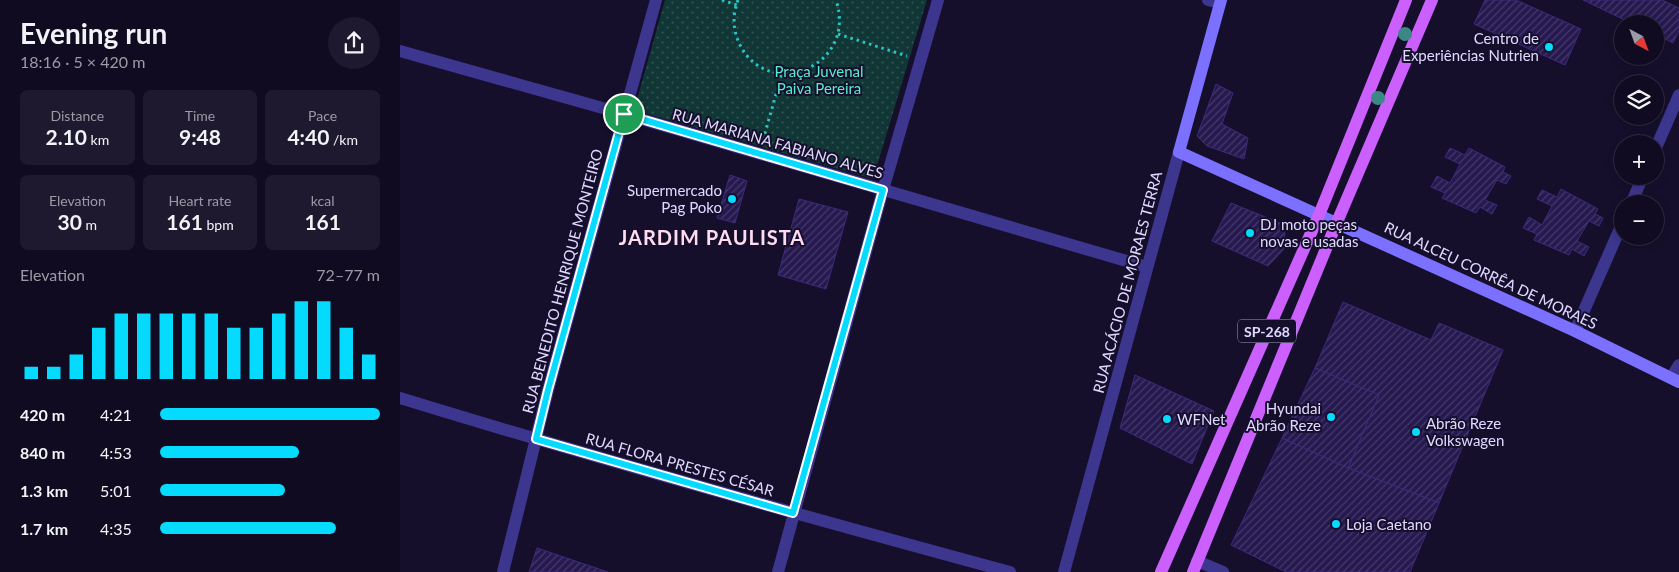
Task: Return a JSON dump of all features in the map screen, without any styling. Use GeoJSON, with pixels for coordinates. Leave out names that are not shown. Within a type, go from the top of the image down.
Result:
{"type":"FeatureCollection","features":[{"type":"Feature","properties":{"kind":"main road","name":"SP-268"},"geometry":{"type":"LineString","coordinates":[[1161,572],[1319,215],[1406,0]]}},
{"type":"Feature","properties":{"kind":"main road","name":"SP-268"},"geometry":{"type":"LineString","coordinates":[[1195,566],[1337,222],[1432,0]]}},
{"type":"Feature","properties":{"kind":"street","name":"RUA BENEDITO HENRIQUE MONTEIRO"},"geometry":{"type":"LineString","coordinates":[[503,572],[548,390],[656,0]]}},
{"type":"Feature","properties":{"kind":"street"},"geometry":{"type":"LineString","coordinates":[[778,572],[883,190],[938,0]]}},
{"type":"Feature","properties":{"kind":"street","name":"RUA ACÁCIO DE MORAES TERRA"},"geometry":{"type":"LineString","coordinates":[[1064,572],[1179,152],[1216,1]]}},
{"type":"Feature","properties":{"kind":"street","name":"RUA MARIANA FABIANO ALVES"},"geometry":{"type":"LineString","coordinates":[[400,51],[624,114],[1147,267]]}},
{"type":"Feature","properties":{"kind":"street"},"geometry":{"type":"LineString","coordinates":[[1662,135],[1679,95]]}},
{"type":"Feature","properties":{"kind":"street","name":"RUA ALCEU CORRÊA DE MORAES"},"geometry":{"type":"LineString","coordinates":[[1179,152],[1337,222],[1675,380]]}},
{"type":"Feature","properties":{"kind":"street"},"geometry":{"type":"LineString","coordinates":[[1575,332],[1614,242]]}},
{"type":"Feature","properties":{"kind":"street"},"geometry":{"type":"LineString","coordinates":[[1675,380],[1679,365]]}},
{"type":"Feature","properties":{"kind":"street","name":"RUA FLORA PRESTES CÉSAR"},"geometry":{"type":"LineString","coordinates":[[400,398],[793,513],[1010,572]]}},
{"type":"Feature","properties":{"kind":"street"},"geometry":{"type":"LineString","coordinates":[[1195,566],[1223,572]]}},
{"type":"Feature","properties":{"kind":"path"},"geometry":{"type":"LineString","coordinates":[[722,0],[737,4]]}},
{"type":"Feature","properties":{"kind":"path"},"geometry":{"type":"LineString","coordinates":[[738,0],[734,19],[736,37],[744,52],[757,65],[773,72],[791,74],[809,69],[823,60],[835,45],[840,12],[836,0]]}},
{"type":"Feature","properties":{"kind":"path"},"geometry":{"type":"LineString","coordinates":[[838,34],[921,60]]}},
{"type":"Feature","properties":{"kind":"path"},"geometry":{"type":"LineString","coordinates":[[759,154],[782,73]]}},
{"type":"Feature","properties":{"kind":"green space","name":"Praça Juvenal Paiva Pereira"},"geometry":{"type":"Polygon","coordinates":[[[665,0],[927,0],[873,179],[634,110],[665,0]]]}},
{"type":"Feature","properties":{"kind":"building","name":"Centro de Experiências Nutrien"},"geometry":{"type":"Polygon","coordinates":[[[1485,0],[1516,0],[1581,29],[1565,65],[1474,24],[1485,0]]]}},
{"type":"Feature","properties":{"kind":"building"},"geometry":{"type":"Polygon","coordinates":[[[1583,0],[1662,0],[1679,8],[1679,31],[1673,43],[1664,38],[1664,15],[1614,15],[1583,0]]]}},
{"type":"Feature","properties":{"kind":"building"},"geometry":{"type":"Polygon","coordinates":[[[1216,84],[1233,93],[1222,124],[1248,138],[1244,159],[1207,146],[1197,136],[1216,84]]]}},
{"type":"Feature","properties":{"kind":"building"},"geometry":{"type":"Polygon","coordinates":[[[1450,148],[1465,155],[1469,148],[1505,167],[1503,172],[1511,176],[1506,184],[1497,180],[1485,200],[1497,205],[1492,214],[1480,207],[1476,213],[1442,198],[1445,193],[1431,187],[1437,176],[1450,183],[1460,164],[1445,157],[1450,148]]]}},
{"type":"Feature","properties":{"kind":"building","name":"Supermercado Pag Poko"},"geometry":{"type":"Polygon","coordinates":[[[730,175],[747,181],[735,223],[717,218],[730,175]]]}},
{"type":"Feature","properties":{"kind":"building"},"geometry":{"type":"Polygon","coordinates":[[[1561,189],[1598,209],[1595,214],[1603,218],[1599,226],[1589,221],[1577,241],[1589,247],[1584,256],[1572,249],[1569,255],[1534,240],[1537,234],[1523,228],[1529,217],[1542,225],[1552,206],[1537,199],[1542,190],[1557,197],[1561,189]]]}},
{"type":"Feature","properties":{"kind":"building"},"geometry":{"type":"Polygon","coordinates":[[[799,199],[848,212],[826,289],[778,275],[799,199]]]}},
{"type":"Feature","properties":{"kind":"building","name":"DJ moto peças novas e usadas"},"geometry":{"type":"Polygon","coordinates":[[[1231,203],[1285,225],[1284,249],[1268,266],[1212,241],[1231,203]]]}},
{"type":"Feature","properties":{"kind":"building","name":"Abrão Reze Volkswagen"},"geometry":{"type":"Polygon","coordinates":[[[1343,302],[1431,340],[1439,323],[1503,350],[1439,503],[1348,468],[1379,395],[1315,368],[1343,302]]]}},
{"type":"Feature","properties":{"kind":"building","name":"Hyundai Abrão Reze"},"geometry":{"type":"Polygon","coordinates":[[[1315,368],[1379,395],[1348,468],[1282,438],[1315,368]]]}},
{"type":"Feature","properties":{"kind":"building","name":"WFNet"},"geometry":{"type":"Polygon","coordinates":[[[1135,375],[1214,411],[1192,464],[1120,428],[1135,375]]]}},
{"type":"Feature","properties":{"kind":"building","name":"Loja Caetano"},"geometry":{"type":"Polygon","coordinates":[[[1282,438],[1348,468],[1439,503],[1410,572],[1286,572],[1231,545],[1282,438]]]}},
{"type":"Feature","properties":{"kind":"building"},"geometry":{"type":"Polygon","coordinates":[[[537,548],[608,572],[529,572],[537,548]]]}},
{"type":"Feature","properties":{"kind":"place","name":"Centro de Experiências Nutrien"},"geometry":{"type":"Point","coordinates":[1549,47]}},
{"type":"Feature","properties":{"kind":"place","name":"Supermercado Pag Poko"},"geometry":{"type":"Point","coordinates":[732,199]}},
{"type":"Feature","properties":{"kind":"place","name":"DJ moto peças novas e usadas"},"geometry":{"type":"Point","coordinates":[1250,233]}},
{"type":"Feature","properties":{"kind":"place","name":"Hyundai Abrão Reze"},"geometry":{"type":"Point","coordinates":[1331,417]}},
{"type":"Feature","properties":{"kind":"place","name":"WFNet"},"geometry":{"type":"Point","coordinates":[1167,419]}},
{"type":"Feature","properties":{"kind":"place","name":"Abrão Reze Volkswagen"},"geometry":{"type":"Point","coordinates":[1416,432]}},
{"type":"Feature","properties":{"kind":"place","name":"Loja Caetano"},"geometry":{"type":"Point","coordinates":[1336,524]}},
{"type":"Feature","properties":{"kind":"district","name":"JARDIM PAULISTA"},"geometry":{"type":"Point","coordinates":[712,237]}},
{"type":"Feature","properties":{"kind":"route"},"geometry":{"type":"LineString","coordinates":[[624,114],[883,190],[793,513],[536,439],[624,114]]}}]}
